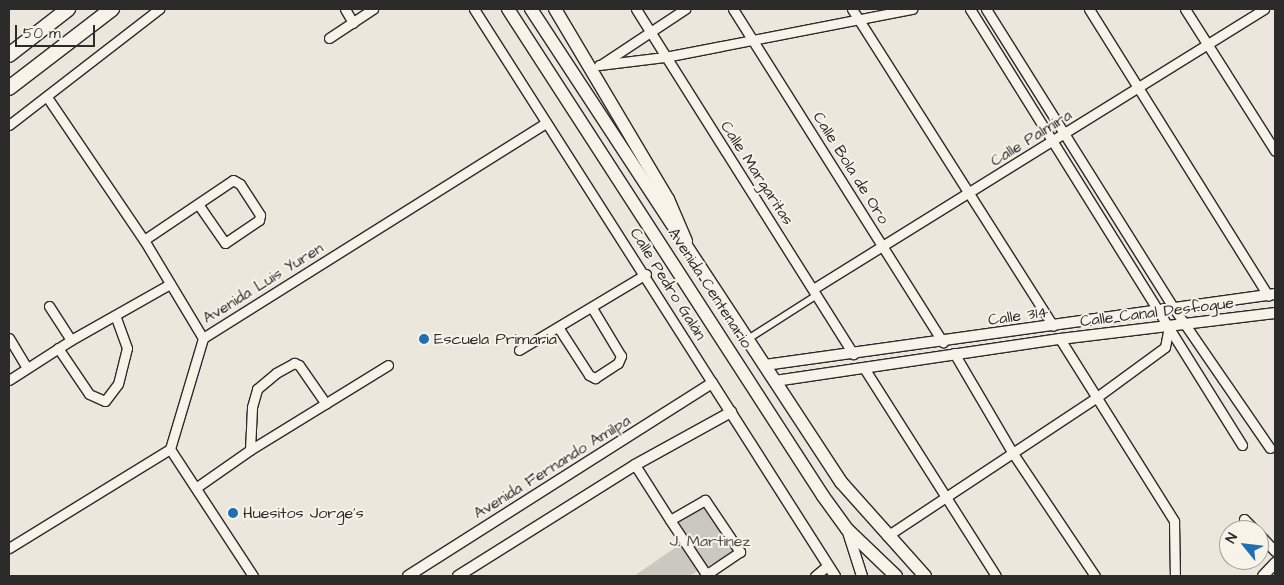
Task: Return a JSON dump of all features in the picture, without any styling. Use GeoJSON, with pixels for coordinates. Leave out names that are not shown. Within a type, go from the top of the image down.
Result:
{"type":"FeatureCollection","features":[{"type":"Feature","properties":{"kind":"highway"},"geometry":{"type":"LineString","coordinates":[[9,55],[68,9]]}},
{"type":"Feature","properties":{"kind":"highway"},"geometry":{"type":"LineString","coordinates":[[9,88],[112,9]]}},
{"type":"Feature","properties":{"kind":"main road","name":"Avenida Centenario"},"geometry":{"type":"LineString","coordinates":[[508,9],[847,529],[896,576]]}},
{"type":"Feature","properties":{"kind":"main road","name":"Avenida Centenario"},"geometry":{"type":"LineString","coordinates":[[531,9],[841,482],[887,536],[926,576]]}},
{"type":"Feature","properties":{"kind":"main road","name":"Avenida Centenario"},"geometry":{"type":"LineString","coordinates":[[554,9],[594,67],[668,199],[688,248]]}},
{"type":"Feature","properties":{"kind":"street"},"geometry":{"type":"LineString","coordinates":[[9,126],[159,9]]}},
{"type":"Feature","properties":{"kind":"street"},"geometry":{"type":"LineString","coordinates":[[345,9],[353,23]]}},
{"type":"Feature","properties":{"kind":"street"},"geometry":{"type":"LineString","coordinates":[[329,38],[373,9]]}},
{"type":"Feature","properties":{"kind":"street","name":"Calle Pedro Galán"},"geometry":{"type":"LineString","coordinates":[[474,9],[546,124],[646,274],[826,566],[835,576]]}},
{"type":"Feature","properties":{"kind":"street","name":"Calle Margaritas"},"geometry":{"type":"LineString","coordinates":[[636,9],[853,354]]}},
{"type":"Feature","properties":{"kind":"street"},"geometry":{"type":"LineString","coordinates":[[594,67],[685,9]]}},
{"type":"Feature","properties":{"kind":"street","name":"Calle Bola de Oro"},"geometry":{"type":"LineString","coordinates":[[733,9],[943,342]]}},
{"type":"Feature","properties":{"kind":"street"},"geometry":{"type":"LineString","coordinates":[[852,9],[968,195],[1053,326]]}},
{"type":"Feature","properties":{"kind":"street"},"geometry":{"type":"LineString","coordinates":[[594,67],[665,57],[912,9]]}},
{"type":"Feature","properties":{"kind":"street"},"geometry":{"type":"LineString","coordinates":[[970,9],[1242,445]]}},
{"type":"Feature","properties":{"kind":"street"},"geometry":{"type":"LineString","coordinates":[[986,9],[1173,307],[1186,323],[1270,448]]}},
{"type":"Feature","properties":{"kind":"street"},"geometry":{"type":"LineString","coordinates":[[1088,9],[1272,295]]}},
{"type":"Feature","properties":{"kind":"street"},"geometry":{"type":"LineString","coordinates":[[1185,9],[1275,151]]}},
{"type":"Feature","properties":{"kind":"street","name":"Calle Palmira"},"geometry":{"type":"LineString","coordinates":[[815,292],[883,247],[1264,9]]}},
{"type":"Feature","properties":{"kind":"street"},"geometry":{"type":"LineString","coordinates":[[47,97],[144,240],[203,338]]}},
{"type":"Feature","properties":{"kind":"street","name":"Avenida Luis Yuren"},"geometry":{"type":"LineString","coordinates":[[170,449],[203,338],[546,124]]}},
{"type":"Feature","properties":{"kind":"street"},"geometry":{"type":"LineString","coordinates":[[144,240],[198,204],[235,180],[260,215],[259,220],[226,243],[198,204]]}},
{"type":"Feature","properties":{"kind":"street"},"geometry":{"type":"LineString","coordinates":[[519,350],[646,274]]}},
{"type":"Feature","properties":{"kind":"street"},"geometry":{"type":"LineString","coordinates":[[9,380],[71,340],[170,284]]}},
{"type":"Feature","properties":{"kind":"street"},"geometry":{"type":"LineString","coordinates":[[748,339],[815,292]]}},
{"type":"Feature","properties":{"kind":"street","name":"Calle 314"},"geometry":{"type":"LineString","coordinates":[[765,365],[943,342],[1173,307],[1272,295]]}},
{"type":"Feature","properties":{"kind":"street"},"geometry":{"type":"LineString","coordinates":[[49,306],[71,340]]}},
{"type":"Feature","properties":{"kind":"street"},"geometry":{"type":"LineString","coordinates":[[558,327],[589,375],[596,378],[618,363],[621,356],[592,308]]}},
{"type":"Feature","properties":{"kind":"street","name":"Calle Canal Desfogue"},"geometry":{"type":"LineString","coordinates":[[775,380],[954,353],[1275,313]]}},
{"type":"Feature","properties":{"kind":"street"},"geometry":{"type":"LineString","coordinates":[[58,348],[89,394],[105,400],[118,384],[127,348],[116,316]]}},
{"type":"Feature","properties":{"kind":"street"},"geometry":{"type":"LineString","coordinates":[[887,536],[1097,397],[1164,347],[1168,325]]}},
{"type":"Feature","properties":{"kind":"street"},"geometry":{"type":"LineString","coordinates":[[9,338],[28,368]]}},
{"type":"Feature","properties":{"kind":"street"},"geometry":{"type":"LineString","coordinates":[[1060,339],[1175,523],[1175,576]]}},
{"type":"Feature","properties":{"kind":"street"},"geometry":{"type":"LineString","coordinates":[[954,353],[1012,452],[1095,576]]}},
{"type":"Feature","properties":{"kind":"street"},"geometry":{"type":"LineString","coordinates":[[250,450],[252,407],[257,390],[276,373],[294,364],[299,365],[326,404]]}},
{"type":"Feature","properties":{"kind":"street"},"geometry":{"type":"LineString","coordinates":[[197,487],[250,450],[388,366]]}},
{"type":"Feature","properties":{"kind":"street"},"geometry":{"type":"LineString","coordinates":[[864,368],[996,576]]}},
{"type":"Feature","properties":{"kind":"street","name":"Avenida Fernando Amilpa"},"geometry":{"type":"LineString","coordinates":[[408,576],[712,383]]}},
{"type":"Feature","properties":{"kind":"street"},"geometry":{"type":"LineString","coordinates":[[458,576],[635,465],[731,412]]}},
{"type":"Feature","properties":{"kind":"street"},"geometry":{"type":"LineString","coordinates":[[9,548],[170,449],[197,487],[253,576]]}},
{"type":"Feature","properties":{"kind":"street"},"geometry":{"type":"LineString","coordinates":[[635,465],[670,520],[707,574],[739,554],[740,547],[704,500],[670,520]]}},
{"type":"Feature","properties":{"kind":"street"},"geometry":{"type":"LineString","coordinates":[[847,529],[862,576]]}},
{"type":"Feature","properties":{"kind":"street"},"geometry":{"type":"LineString","coordinates":[[1263,576],[1275,563]]}},
{"type":"Feature","properties":{"kind":"street"},"geometry":{"type":"LineString","coordinates":[[857,576],[858,565]]}},
{"type":"Feature","properties":{"kind":"street"},"geometry":{"type":"LineString","coordinates":[[815,576],[826,566]]}},
{"type":"Feature","properties":{"kind":"green space","name":"J. Martinez"},"geometry":{"type":"Polygon","coordinates":[[[709,498],[741,548],[689,576],[634,576],[688,539],[675,518],[709,498]]]}},
{"type":"Feature","properties":{"kind":"place","name":"Escuela Primaria"},"geometry":{"type":"Point","coordinates":[424,339]}},
{"type":"Feature","properties":{"kind":"place","name":"Huesitos Jorge's"},"geometry":{"type":"Point","coordinates":[233,513]}}]}
